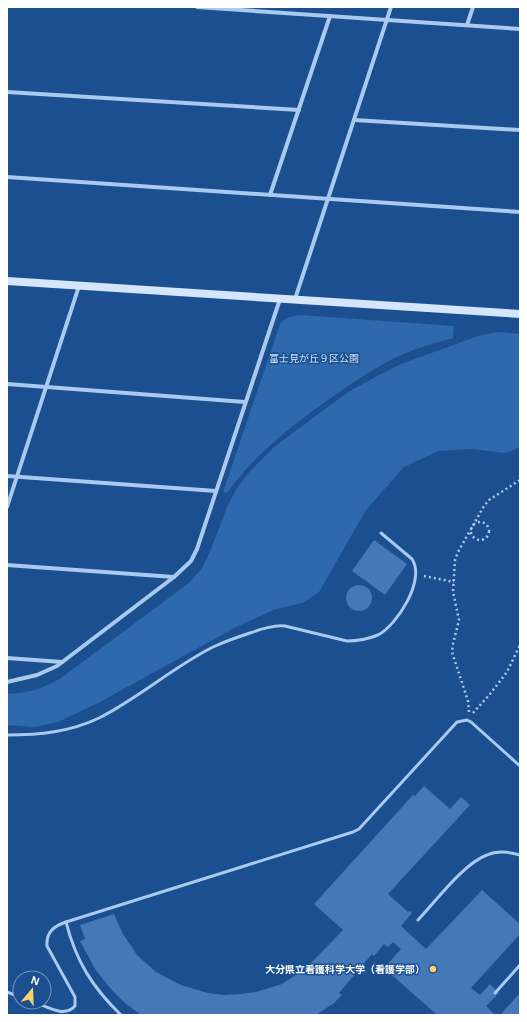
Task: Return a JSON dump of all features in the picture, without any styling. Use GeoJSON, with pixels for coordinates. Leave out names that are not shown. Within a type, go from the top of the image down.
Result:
{"type":"FeatureCollection","features":[{"type":"Feature","properties":{"kind":"street"},"geometry":{"type":"LineString","coordinates":[[198,7],[520,29]]}},
{"type":"Feature","properties":{"kind":"street"},"geometry":{"type":"LineString","coordinates":[[295,299],[391,7]]}},
{"type":"Feature","properties":{"kind":"street"},"geometry":{"type":"LineString","coordinates":[[467,25],[473,7]]}},
{"type":"Feature","properties":{"kind":"street"},"geometry":{"type":"LineString","coordinates":[[270,195],[330,16]]}},
{"type":"Feature","properties":{"kind":"street"},"geometry":{"type":"LineString","coordinates":[[7,92],[299,110]]}},
{"type":"Feature","properties":{"kind":"street"},"geometry":{"type":"LineString","coordinates":[[354,120],[520,130]]}},
{"type":"Feature","properties":{"kind":"street"},"geometry":{"type":"LineString","coordinates":[[7,177],[520,212]]}},
{"type":"Feature","properties":{"kind":"street"},"geometry":{"type":"LineString","coordinates":[[7,281],[518,312]]}},
{"type":"Feature","properties":{"kind":"street"},"geometry":{"type":"LineString","coordinates":[[7,507],[79,285]]}},
{"type":"Feature","properties":{"kind":"street"},"geometry":{"type":"LineString","coordinates":[[7,682],[37,675],[62,662],[183,570],[194,557],[280,298]]}},
{"type":"Feature","properties":{"kind":"street"},"geometry":{"type":"LineString","coordinates":[[7,384],[245,402]]}},
{"type":"Feature","properties":{"kind":"street"},"geometry":{"type":"LineString","coordinates":[[7,476],[216,491]]}},
{"type":"Feature","properties":{"kind":"street"},"geometry":{"type":"LineString","coordinates":[[7,565],[174,577]]}},
{"type":"Feature","properties":{"kind":"street"},"geometry":{"type":"LineString","coordinates":[[7,658],[62,662]]}},
{"type":"Feature","properties":{"kind":"lane"},"geometry":{"type":"LineString","coordinates":[[7,735],[50,733],[68,730],[85,724],[99,718],[187,662],[212,648],[227,641],[278,625],[347,641],[363,640],[378,634],[396,620],[408,600],[416,575],[412,559],[381,534]]}},
{"type":"Feature","properties":{"kind":"lane"},"geometry":{"type":"LineString","coordinates":[[52,1008],[65,1012],[70,1011],[75,1006],[75,997],[47,946],[49,932],[57,925],[353,832],[364,824],[458,722],[467,720],[520,766]]}},
{"type":"Feature","properties":{"kind":"lane"},"geometry":{"type":"LineString","coordinates":[[418,920],[471,863],[488,854],[506,852],[520,855]]}},
{"type":"Feature","properties":{"kind":"lane"},"geometry":{"type":"LineString","coordinates":[[66,922],[72,945],[84,970],[94,986],[121,1015]]}},
{"type":"Feature","properties":{"kind":"lane"},"geometry":{"type":"LineString","coordinates":[[494,993],[520,965]]}},
{"type":"Feature","properties":{"kind":"path"},"geometry":{"type":"LineString","coordinates":[[467,720],[469,712],[468,701],[452,652],[459,620],[454,597],[456,556],[471,528],[489,500],[520,480]]}},
{"type":"Feature","properties":{"kind":"path"},"geometry":{"type":"LineString","coordinates":[[479,522],[484,524],[489,529],[488,536],[484,539],[476,540],[472,537],[471,528],[475,523],[479,522]]}},
{"type":"Feature","properties":{"kind":"path"},"geometry":{"type":"LineString","coordinates":[[425,576],[454,582]]}},
{"type":"Feature","properties":{"kind":"path"},"geometry":{"type":"LineString","coordinates":[[467,720],[507,672],[520,645]]}},
{"type":"Feature","properties":{"kind":"green space","name":"富士見が丘９区公園"},"geometry":{"type":"Polygon","coordinates":[[[300,315],[454,326],[453,338],[427,345],[403,354],[381,365],[356,381],[307,415],[278,438],[238,478],[227,493],[223,492],[280,324],[286,318],[300,315]]]}},
{"type":"Feature","properties":{"kind":"green space"},"geometry":{"type":"Polygon","coordinates":[[[499,332],[520,334],[520,447],[506,453],[471,449],[438,451],[404,467],[366,510],[319,592],[303,603],[276,609],[236,627],[100,702],[58,722],[35,727],[7,725],[7,694],[36,690],[61,678],[189,583],[202,568],[227,507],[237,488],[251,470],[274,447],[348,392],[379,375],[401,364],[481,335],[499,332]]]}},
{"type":"Feature","properties":{"kind":"building"},"geometry":{"type":"Polygon","coordinates":[[[374,540],[407,564],[385,595],[352,571],[374,540]]]}},
{"type":"Feature","properties":{"kind":"building"},"geometry":{"type":"Polygon","coordinates":[[[359,585],[368,589],[372,598],[368,607],[359,611],[350,607],[346,598],[350,589],[359,585]]]}},
{"type":"Feature","properties":{"kind":"building"},"geometry":{"type":"Polygon","coordinates":[[[424,786],[450,809],[461,797],[470,805],[388,894],[408,912],[410,911],[412,913],[401,926],[426,949],[482,890],[520,924],[520,934],[471,988],[480,995],[490,984],[499,993],[486,1006],[495,1015],[437,1015],[384,968],[401,949],[393,942],[388,947],[384,944],[374,956],[372,954],[339,993],[342,995],[334,1003],[316,1015],[141,1015],[125,1003],[110,988],[95,969],[80,941],[85,939],[80,925],[114,914],[123,934],[137,955],[156,972],[181,985],[208,993],[224,995],[256,992],[282,984],[306,968],[343,930],[314,904],[413,795],[415,796],[424,786]]]}},
{"type":"Feature","properties":{"kind":"building"},"geometry":{"type":"Polygon","coordinates":[[[520,993],[520,1015],[500,1015],[520,993]]]}},
{"type":"Feature","properties":{"kind":"place","name":"大分県立看護科学大学（看護学部）"},"geometry":{"type":"Point","coordinates":[433,969]}}]}
